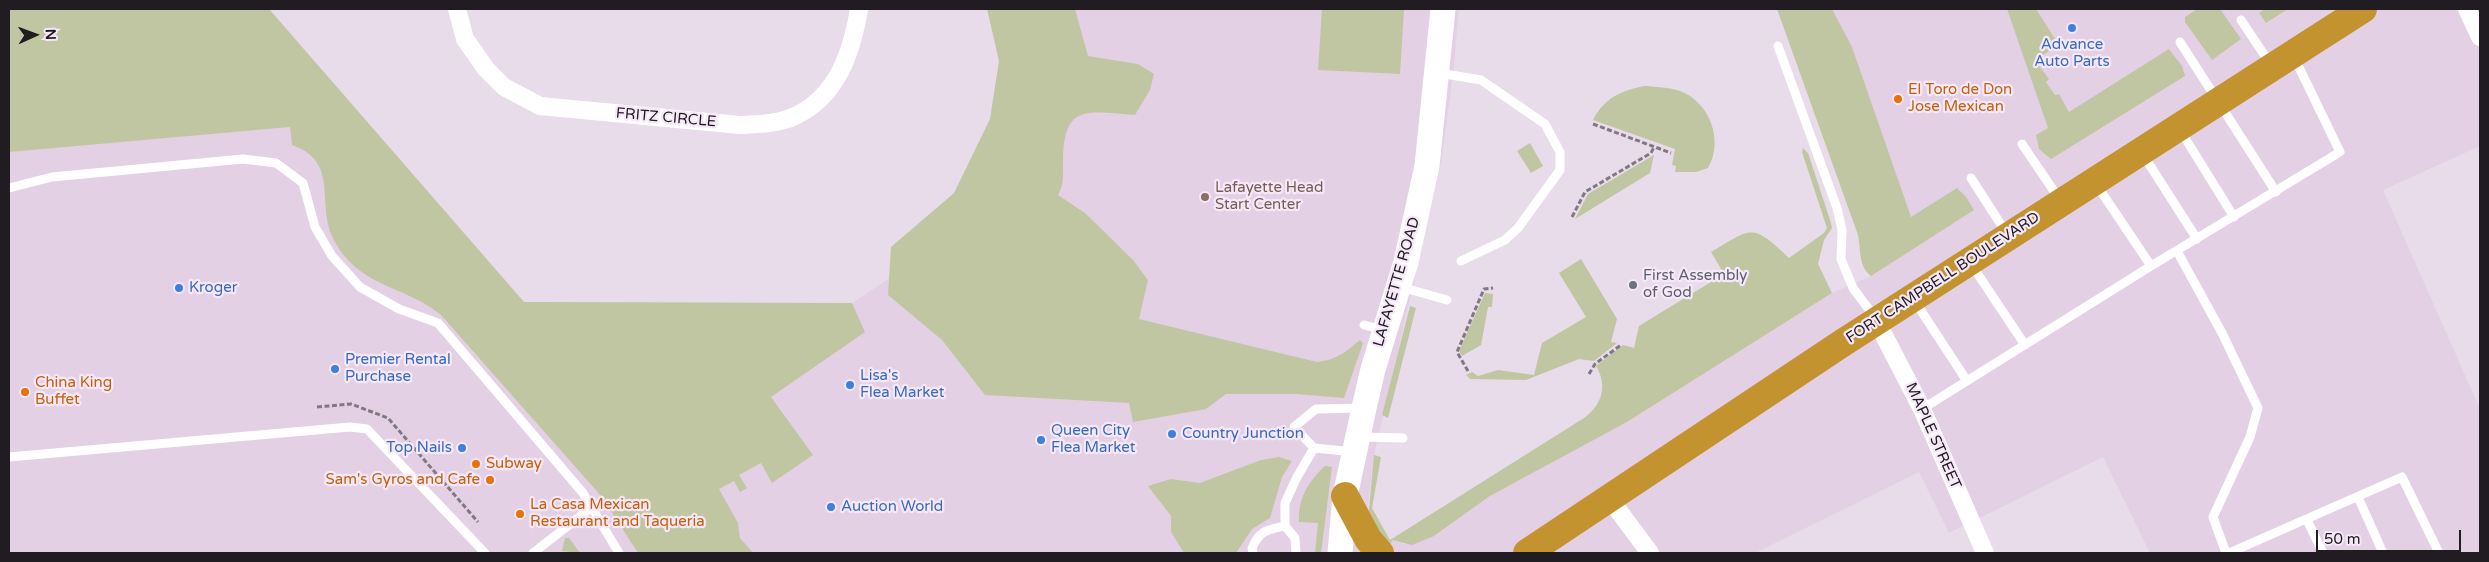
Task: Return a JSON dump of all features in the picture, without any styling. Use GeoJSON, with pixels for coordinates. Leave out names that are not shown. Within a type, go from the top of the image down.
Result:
{"type":"FeatureCollection","features":[{"type":"Feature","properties":{"kind":"highway","name":"FORT CAMPBELL BOULEVARD"},"geometry":{"type":"LineString","coordinates":[[1527,553],[1913,298],[2141,151],[2179,129],[2358,10]]}},
{"type":"Feature","properties":{"kind":"highway"},"geometry":{"type":"LineString","coordinates":[[1346,496],[1368,539],[1380,553]]}},
{"type":"Feature","properties":{"kind":"main road","name":"LAFAYETTE ROAD"},"geometry":{"type":"LineString","coordinates":[[1340,553],[1346,496],[1364,408],[1374,327],[1398,287],[1427,166],[1442,9]]}},
{"type":"Feature","properties":{"kind":"street","name":"FRITZ CIRCLE"},"geometry":{"type":"LineString","coordinates":[[458,9],[465,39],[486,69],[504,87],[540,106],[740,125],[773,122],[797,116],[819,101],[838,78],[850,46],[859,9]]}},
{"type":"Feature","properties":{"kind":"street"},"geometry":{"type":"LineString","coordinates":[[2466,9],[2480,37]]}},
{"type":"Feature","properties":{"kind":"street","name":"MAPLE STREET"},"geometry":{"type":"LineString","coordinates":[[1877,322],[1922,409],[1985,553]]}},
{"type":"Feature","properties":{"kind":"street"},"geometry":{"type":"LineString","coordinates":[[1609,498],[1650,553]]}},
{"type":"Feature","properties":{"kind":"lane"},"geometry":{"type":"LineString","coordinates":[[1922,409],[2151,266],[2340,152],[2282,61],[2241,20]]}},
{"type":"Feature","properties":{"kind":"lane"},"geometry":{"type":"LineString","coordinates":[[2180,42],[2276,192]]}},
{"type":"Feature","properties":{"kind":"lane"},"geometry":{"type":"LineString","coordinates":[[1778,46],[1837,208],[1842,230],[1841,259],[1853,288],[1877,322]]}},
{"type":"Feature","properties":{"kind":"lane"},"geometry":{"type":"LineString","coordinates":[[1436,73],[1453,74],[1482,80],[1545,124],[1560,152],[1560,170],[1518,228],[1505,240],[1461,261]]}},
{"type":"Feature","properties":{"kind":"lane"},"geometry":{"type":"LineString","coordinates":[[2179,129],[2234,217]]}},
{"type":"Feature","properties":{"kind":"lane"},"geometry":{"type":"LineString","coordinates":[[2022,144],[2062,202]]}},
{"type":"Feature","properties":{"kind":"lane"},"geometry":{"type":"LineString","coordinates":[[2141,151],[2197,239]]}},
{"type":"Feature","properties":{"kind":"lane"},"geometry":{"type":"LineString","coordinates":[[9,188],[52,177],[243,159],[276,163],[303,183],[315,227],[332,256],[360,287],[399,309],[438,323],[577,486],[592,507],[619,553]]}},
{"type":"Feature","properties":{"kind":"lane"},"geometry":{"type":"LineString","coordinates":[[1971,178],[2009,237]]}},
{"type":"Feature","properties":{"kind":"lane"},"geometry":{"type":"LineString","coordinates":[[2095,181],[2151,266]]}},
{"type":"Feature","properties":{"kind":"lane"},"geometry":{"type":"LineString","coordinates":[[2178,251],[2222,333],[2258,408],[2250,437],[2213,517],[2227,553],[2307,520],[2402,477],[2440,553]]}},
{"type":"Feature","properties":{"kind":"lane"},"geometry":{"type":"LineString","coordinates":[[1970,262],[2025,345]]}},
{"type":"Feature","properties":{"kind":"lane"},"geometry":{"type":"LineString","coordinates":[[1398,287],[1447,300]]}},
{"type":"Feature","properties":{"kind":"lane"},"geometry":{"type":"LineString","coordinates":[[1913,298],[1967,381]]}},
{"type":"Feature","properties":{"kind":"lane"},"geometry":{"type":"LineString","coordinates":[[1314,448],[1294,427],[1316,409],[1364,408]]}},
{"type":"Feature","properties":{"kind":"lane"},"geometry":{"type":"LineString","coordinates":[[9,457],[350,427],[367,429],[485,553]]}},
{"type":"Feature","properties":{"kind":"lane"},"geometry":{"type":"LineString","coordinates":[[1314,448],[1403,438]]}},
{"type":"Feature","properties":{"kind":"lane"},"geometry":{"type":"LineString","coordinates":[[1296,553],[1296,538],[1285,526],[1285,503],[1297,477],[1314,448]]}},
{"type":"Feature","properties":{"kind":"lane"},"geometry":{"type":"LineString","coordinates":[[2358,497],[2383,553]]}},
{"type":"Feature","properties":{"kind":"lane"},"geometry":{"type":"LineString","coordinates":[[532,553],[592,507]]}},
{"type":"Feature","properties":{"kind":"lane"},"geometry":{"type":"LineString","coordinates":[[2307,520],[2322,553]]}},
{"type":"Feature","properties":{"kind":"lane"},"geometry":{"type":"LineString","coordinates":[[1253,553],[1252,548],[1257,537],[1266,530],[1285,526]]}},
{"type":"Feature","properties":{"kind":"path"},"geometry":{"type":"LineString","coordinates":[[1593,124],[1671,153]]}},
{"type":"Feature","properties":{"kind":"path"},"geometry":{"type":"LineString","coordinates":[[1572,217],[1586,192],[1651,153],[1654,147]]}},
{"type":"Feature","properties":{"kind":"path"},"geometry":{"type":"LineString","coordinates":[[1468,371],[1457,352],[1484,290],[1493,288]]}},
{"type":"Feature","properties":{"kind":"path"},"geometry":{"type":"LineString","coordinates":[[1589,374],[1595,364],[1621,345]]}},
{"type":"Feature","properties":{"kind":"shaded area"},"geometry":{"type":"Polygon","coordinates":[[[9,9],[269,9],[524,302],[852,303],[955,231],[1069,9],[1459,9],[1453,74],[1441,163],[1374,455],[1368,506],[1390,547],[1391,540],[1404,544],[1434,536],[1490,496],[1627,422],[1832,293],[1871,276],[1814,9],[2480,9],[2480,146],[2383,190],[2480,409],[2480,553],[2150,553],[2103,457],[1949,533],[1919,472],[1755,553],[9,553],[9,9]]]}},
{"type":"Feature","properties":{"kind":"green space"},"geometry":{"type":"Polygon","coordinates":[[[9,9],[269,9],[524,302],[852,303],[865,332],[771,397],[813,455],[772,483],[761,463],[739,475],[747,488],[740,492],[734,481],[719,489],[738,523],[740,538],[753,553],[638,553],[602,497],[441,315],[413,297],[369,277],[344,256],[334,240],[329,227],[322,173],[317,162],[307,153],[292,145],[290,127],[9,152],[9,9]]]}},
{"type":"Feature","properties":{"kind":"green space"},"geometry":{"type":"Polygon","coordinates":[[[987,9],[1075,9],[1088,56],[1138,64],[1154,74],[1150,90],[1135,115],[1090,113],[1072,121],[1067,130],[1064,145],[1063,180],[1058,195],[1085,213],[1134,261],[1148,280],[1139,319],[1317,362],[1340,355],[1360,340],[1363,343],[1344,398],[1296,394],[1226,394],[1206,409],[1133,422],[1129,403],[985,395],[942,340],[888,295],[891,247],[954,193],[990,119],[999,61],[987,9]]]}},
{"type":"Feature","properties":{"kind":"green space"},"geometry":{"type":"Polygon","coordinates":[[[1322,9],[1404,9],[1400,74],[1318,70],[1322,9]]]}},
{"type":"Feature","properties":{"kind":"green space"},"geometry":{"type":"Polygon","coordinates":[[[1777,9],[1832,9],[1852,47],[1911,217],[1957,188],[1966,197],[1974,210],[1871,276],[1862,262],[1858,235],[1777,9]]]}},
{"type":"Feature","properties":{"kind":"green space"},"geometry":{"type":"Polygon","coordinates":[[[2007,9],[2036,9],[2059,45],[2035,60],[2049,79],[2046,82],[2055,95],[2059,94],[2069,112],[2169,49],[2182,66],[2185,76],[2051,159],[2039,149],[2036,135],[2048,128],[2007,9]]]}},
{"type":"Feature","properties":{"kind":"green space"},"geometry":{"type":"Polygon","coordinates":[[[2197,9],[2220,9],[2241,39],[2212,60],[2185,22],[2185,17],[2197,9]]]}},
{"type":"Feature","properties":{"kind":"green space"},"geometry":{"type":"Polygon","coordinates":[[[2265,9],[2288,9],[2266,23],[2259,13],[2265,9]]]}},
{"type":"Feature","properties":{"kind":"green space"},"geometry":{"type":"Polygon","coordinates":[[[1645,86],[1680,91],[1690,96],[1706,113],[1714,135],[1715,146],[1708,168],[1696,172],[1675,172],[1676,166],[1672,165],[1675,149],[1593,120],[1597,112],[1614,96],[1645,86]]]}},
{"type":"Feature","properties":{"kind":"green space"},"geometry":{"type":"Polygon","coordinates":[[[1530,143],[1543,166],[1531,173],[1517,151],[1530,143]]]}},
{"type":"Feature","properties":{"kind":"green space"},"geometry":{"type":"Polygon","coordinates":[[[1803,148],[1808,153],[1832,228],[1824,240],[1818,264],[1832,293],[1627,422],[1490,496],[1434,536],[1412,545],[1392,540],[1389,548],[1368,520],[1374,455],[1381,457],[1372,508],[1390,540],[1584,418],[1595,407],[1601,395],[1602,381],[1596,366],[1623,345],[1634,348],[1639,326],[1724,274],[1711,252],[1736,237],[1752,232],[1767,239],[1789,258],[1824,233],[1827,228],[1802,152],[1803,148]]]}},
{"type":"Feature","properties":{"kind":"green space"},"geometry":{"type":"Polygon","coordinates":[[[1654,155],[1650,173],[1575,219],[1588,194],[1654,155]]]}},
{"type":"Feature","properties":{"kind":"green space"},"geometry":{"type":"Polygon","coordinates":[[[1581,259],[1617,319],[1611,342],[1617,343],[1594,361],[1579,359],[1526,380],[1470,379],[1466,375],[1472,372],[1478,376],[1498,370],[1534,375],[1542,343],[1586,317],[1559,273],[1581,259]]]}},
{"type":"Feature","properties":{"kind":"green space"},"geometry":{"type":"Polygon","coordinates":[[[1485,293],[1493,294],[1492,307],[1488,307],[1481,345],[1462,356],[1459,351],[1485,293]]]}},
{"type":"Feature","properties":{"kind":"green space"},"geometry":{"type":"Polygon","coordinates":[[[1410,306],[1416,308],[1388,418],[1382,415],[1410,306]]]}},
{"type":"Feature","properties":{"kind":"green space"},"geometry":{"type":"Polygon","coordinates":[[[1279,457],[1292,461],[1282,477],[1270,518],[1252,529],[1236,553],[1184,553],[1171,532],[1171,516],[1148,486],[1171,479],[1200,483],[1261,460],[1279,457]]]}},
{"type":"Feature","properties":{"kind":"green space"},"geometry":{"type":"Polygon","coordinates":[[[1325,466],[1332,467],[1321,553],[1315,553],[1318,523],[1299,522],[1299,513],[1305,491],[1325,466]]]}},
{"type":"Feature","properties":{"kind":"green space"},"geometry":{"type":"Polygon","coordinates":[[[565,538],[569,538],[580,553],[562,551],[565,538]]]}},
{"type":"Feature","properties":{"kind":"place","name":"Advance Auto Parts"},"geometry":{"type":"Point","coordinates":[2072,28]}},
{"type":"Feature","properties":{"kind":"place","name":"El Toro de Don Jose Mexican"},"geometry":{"type":"Point","coordinates":[1898,99]}},
{"type":"Feature","properties":{"kind":"place","name":"Lafayette Head Start Center"},"geometry":{"type":"Point","coordinates":[1205,197]}},
{"type":"Feature","properties":{"kind":"place","name":"First Assembly of God"},"geometry":{"type":"Point","coordinates":[1633,285]}},
{"type":"Feature","properties":{"kind":"place","name":"Kroger"},"geometry":{"type":"Point","coordinates":[179,288]}},
{"type":"Feature","properties":{"kind":"place","name":"Premier Rental Purchase"},"geometry":{"type":"Point","coordinates":[335,369]}},
{"type":"Feature","properties":{"kind":"place","name":"Lisa's Flea Market"},"geometry":{"type":"Point","coordinates":[850,385]}},
{"type":"Feature","properties":{"kind":"place","name":"China King Buffet"},"geometry":{"type":"Point","coordinates":[25,392]}},
{"type":"Feature","properties":{"kind":"place","name":"Country Junction"},"geometry":{"type":"Point","coordinates":[1172,434]}},
{"type":"Feature","properties":{"kind":"place","name":"Queen City Flea Market"},"geometry":{"type":"Point","coordinates":[1041,440]}},
{"type":"Feature","properties":{"kind":"place","name":"Top Nails"},"geometry":{"type":"Point","coordinates":[462,448]}},
{"type":"Feature","properties":{"kind":"place","name":"Subway"},"geometry":{"type":"Point","coordinates":[476,464]}},
{"type":"Feature","properties":{"kind":"place","name":"Sam's Gyros and Cafe"},"geometry":{"type":"Point","coordinates":[490,480]}},
{"type":"Feature","properties":{"kind":"place","name":"Auction World"},"geometry":{"type":"Point","coordinates":[831,507]}},
{"type":"Feature","properties":{"kind":"place","name":"La Casa Mexican Restaurant and Taqueria"},"geometry":{"type":"Point","coordinates":[520,514]}}]}
